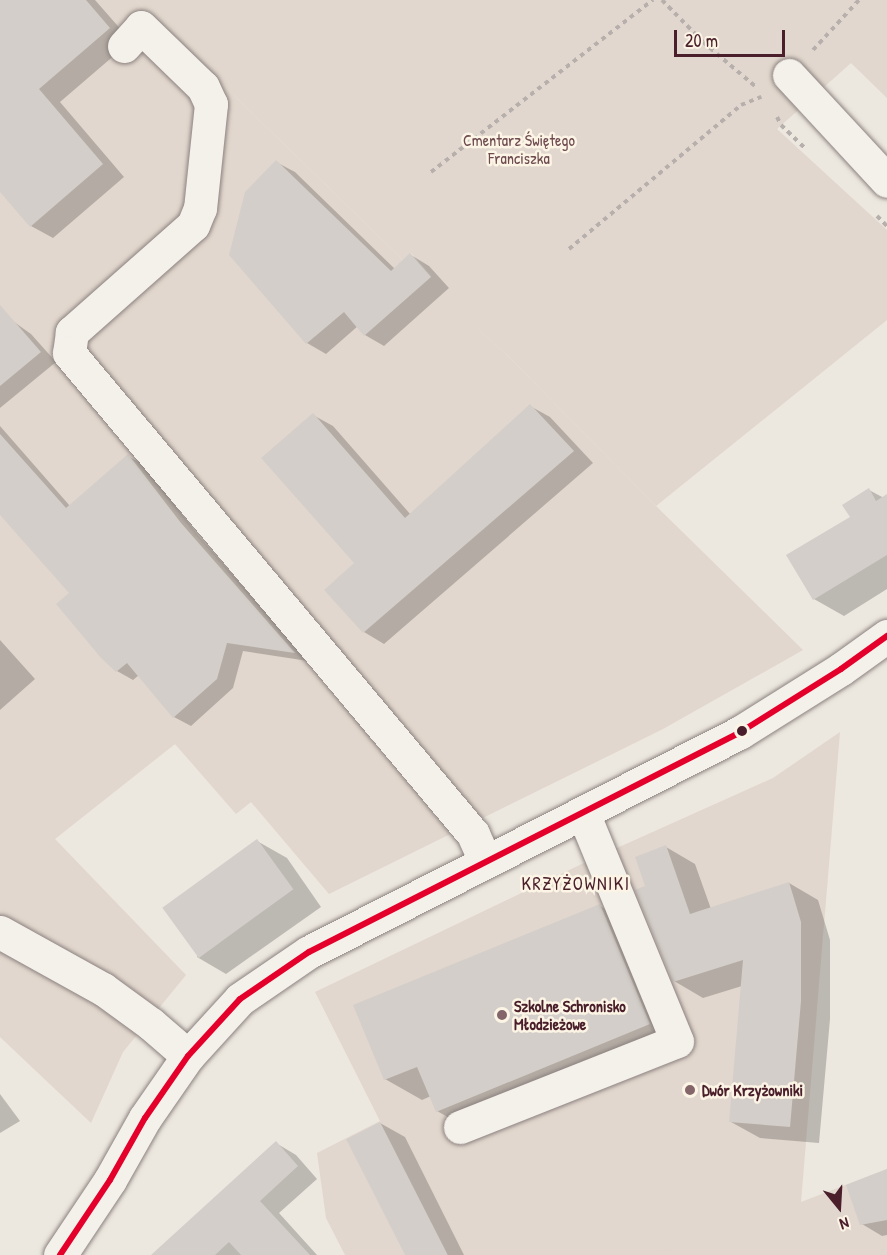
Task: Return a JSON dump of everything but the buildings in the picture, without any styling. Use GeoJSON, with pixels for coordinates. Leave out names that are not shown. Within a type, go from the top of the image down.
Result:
{"type":"FeatureCollection","features":[{"type":"Feature","properties":{"kind":"street"},"geometry":{"type":"LineString","coordinates":[[124,46],[141,27],[203,87],[211,104],[200,208],[194,225],[72,332],[69,353],[472,834],[484,861]]}},
{"type":"Feature","properties":{"kind":"street"},"geometry":{"type":"LineString","coordinates":[[789,75],[887,181]]}},
{"type":"Feature","properties":{"kind":"street"},"geometry":{"type":"LineString","coordinates":[[60,1255],[110,1180],[145,1118],[188,1056],[240,999],[309,952],[739,733],[841,669],[887,636]]}},
{"type":"Feature","properties":{"kind":"street"},"geometry":{"type":"LineString","coordinates":[[460,1127],[677,1041],[583,813]]}},
{"type":"Feature","properties":{"kind":"street"},"geometry":{"type":"LineString","coordinates":[[0,932],[103,989],[151,1024],[188,1056]]}},
{"type":"Feature","properties":{"kind":"path"},"geometry":{"type":"LineString","coordinates":[[431,172],[653,0]]}},
{"type":"Feature","properties":{"kind":"path"},"geometry":{"type":"LineString","coordinates":[[569,249],[741,105],[766,96],[703,42],[662,0]]}},
{"type":"Feature","properties":{"kind":"shaded area"},"geometry":{"type":"Polygon","coordinates":[[[0,0],[136,0],[403,260],[410,253],[431,277],[426,282],[507,355],[803,650],[663,729],[329,894],[251,802],[236,814],[175,744],[55,839],[186,975],[123,1052],[91,1123],[0,1037],[0,0]]]}},
{"type":"Feature","properties":{"kind":"shaded area"},"geometry":{"type":"Polygon","coordinates":[[[840,732],[801,1202],[887,1169],[887,1255],[345,1255],[326,1218],[317,1153],[380,1121],[315,992],[588,861],[773,778],[840,732]]]}},
{"type":"Feature","properties":{"kind":"green space","name":"Cmentarz Świętego Franciszka"},"geometry":{"type":"Polygon","coordinates":[[[136,0],[887,0],[887,98],[851,63],[777,129],[887,230],[887,320],[656,506],[507,355],[425,282],[431,276],[411,253],[403,260],[136,0]]]}},
{"type":"Feature","properties":{"kind":"green space"},"geometry":{"type":"Polygon","coordinates":[[[808,775],[832,811],[820,937],[793,868],[701,896],[674,833],[770,798],[808,775]]]}},
{"type":"Feature","properties":{"kind":"green space"},"geometry":{"type":"Polygon","coordinates":[[[640,1089],[700,1236],[655,1255],[504,1255],[459,1161],[640,1089]]]}},
{"type":"Feature","properties":{"kind":"transit line"},"geometry":{"type":"LineString","coordinates":[[60,1255],[110,1180],[145,1118],[188,1056],[240,999],[309,952],[739,733],[841,669],[887,636]]}},
{"type":"Feature","properties":{"kind":"place","name":"Szkolne Schronisko Młodzieżowe"},"geometry":{"type":"Point","coordinates":[502,1015]}},
{"type":"Feature","properties":{"kind":"place","name":"Dwór Krzyżowniki"},"geometry":{"type":"Point","coordinates":[690,1090]}},
{"type":"Feature","properties":{"kind":"district","name":"KRZYŻOWNIKI"},"geometry":{"type":"Point","coordinates":[576,884]}}]}
